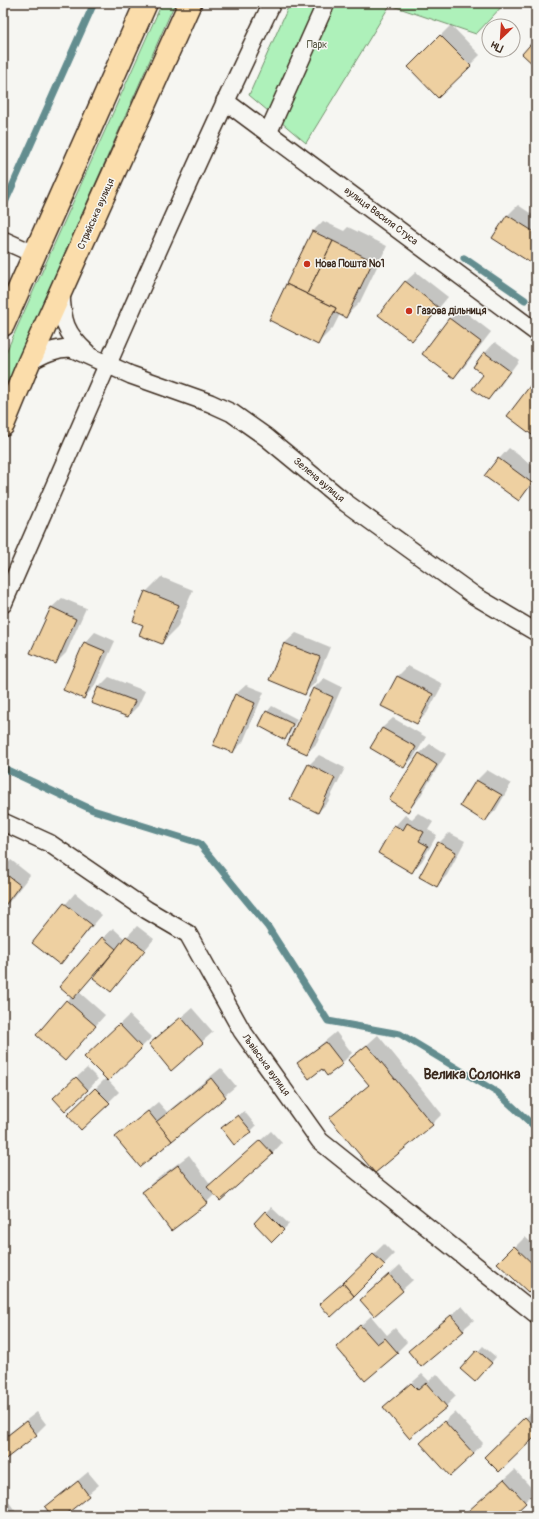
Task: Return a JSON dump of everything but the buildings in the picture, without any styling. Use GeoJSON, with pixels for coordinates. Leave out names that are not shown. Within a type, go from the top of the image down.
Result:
{"type":"FeatureCollection","features":[{"type":"Feature","properties":{"kind":"highway"},"geometry":{"type":"LineString","coordinates":[[3,325],[146,3]]}},
{"type":"Feature","properties":{"kind":"highway","name":"Стрийська вулиця"},"geometry":{"type":"LineString","coordinates":[[3,425],[190,3]]}},
{"type":"Feature","properties":{"kind":"street"},"geometry":{"type":"LineString","coordinates":[[3,604],[106,364],[225,101],[272,3]]}},
{"type":"Feature","properties":{"kind":"street"},"geometry":{"type":"LineString","coordinates":[[268,133],[326,3]]}},
{"type":"Feature","properties":{"kind":"street","name":"вулиця Василя Стуса"},"geometry":{"type":"LineString","coordinates":[[225,101],[536,332]]}},
{"type":"Feature","properties":{"kind":"street"},"geometry":{"type":"LineString","coordinates":[[3,240],[34,254]]}},
{"type":"Feature","properties":{"kind":"street","name":"Зелена вулиця"},"geometry":{"type":"LineString","coordinates":[[61,292],[61,311],[65,327],[74,342],[88,355]]}},
{"type":"Feature","properties":{"kind":"street","name":"Зелена вулиця"},"geometry":{"type":"LineString","coordinates":[[30,362],[47,352],[60,348],[71,348],[131,375],[203,400],[232,414],[287,454],[346,503],[475,596],[536,632]]}},
{"type":"Feature","properties":{"kind":"street","name":"Львівська вулиця"},"geometry":{"type":"LineString","coordinates":[[3,822],[49,843],[147,910],[188,934],[242,1031],[320,1141],[536,1314]]}},
{"type":"Feature","properties":{"kind":"green space"},"geometry":{"type":"Polygon","coordinates":[[[162,3],[175,3],[3,394],[3,359],[162,3]]]}},
{"type":"Feature","properties":{"kind":"green space","name":"Парк"},"geometry":{"type":"Polygon","coordinates":[[[290,3],[505,3],[491,18],[481,18],[481,29],[476,34],[390,5],[306,143],[249,95],[290,3]]]}},
{"type":"Feature","properties":{"kind":"waterway"},"geometry":{"type":"LineString","coordinates":[[3,207],[94,3]]}},
{"type":"Feature","properties":{"kind":"waterway"},"geometry":{"type":"LineString","coordinates":[[464,258],[525,300]]}},
{"type":"Feature","properties":{"kind":"waterway"},"geometry":{"type":"LineString","coordinates":[[3,768],[93,810],[199,843],[268,927],[328,1021],[400,1034],[498,1093],[536,1128]]}},
{"type":"Feature","properties":{"kind":"place","name":"Нова Пошта №1"},"geometry":{"type":"Point","coordinates":[307,264]}},
{"type":"Feature","properties":{"kind":"place","name":"Газова дільниця"},"geometry":{"type":"Point","coordinates":[409,311]}},
{"type":"Feature","properties":{"kind":"district","name":"Велика Солонка"},"geometry":{"type":"Point","coordinates":[472,1074]}}]}
